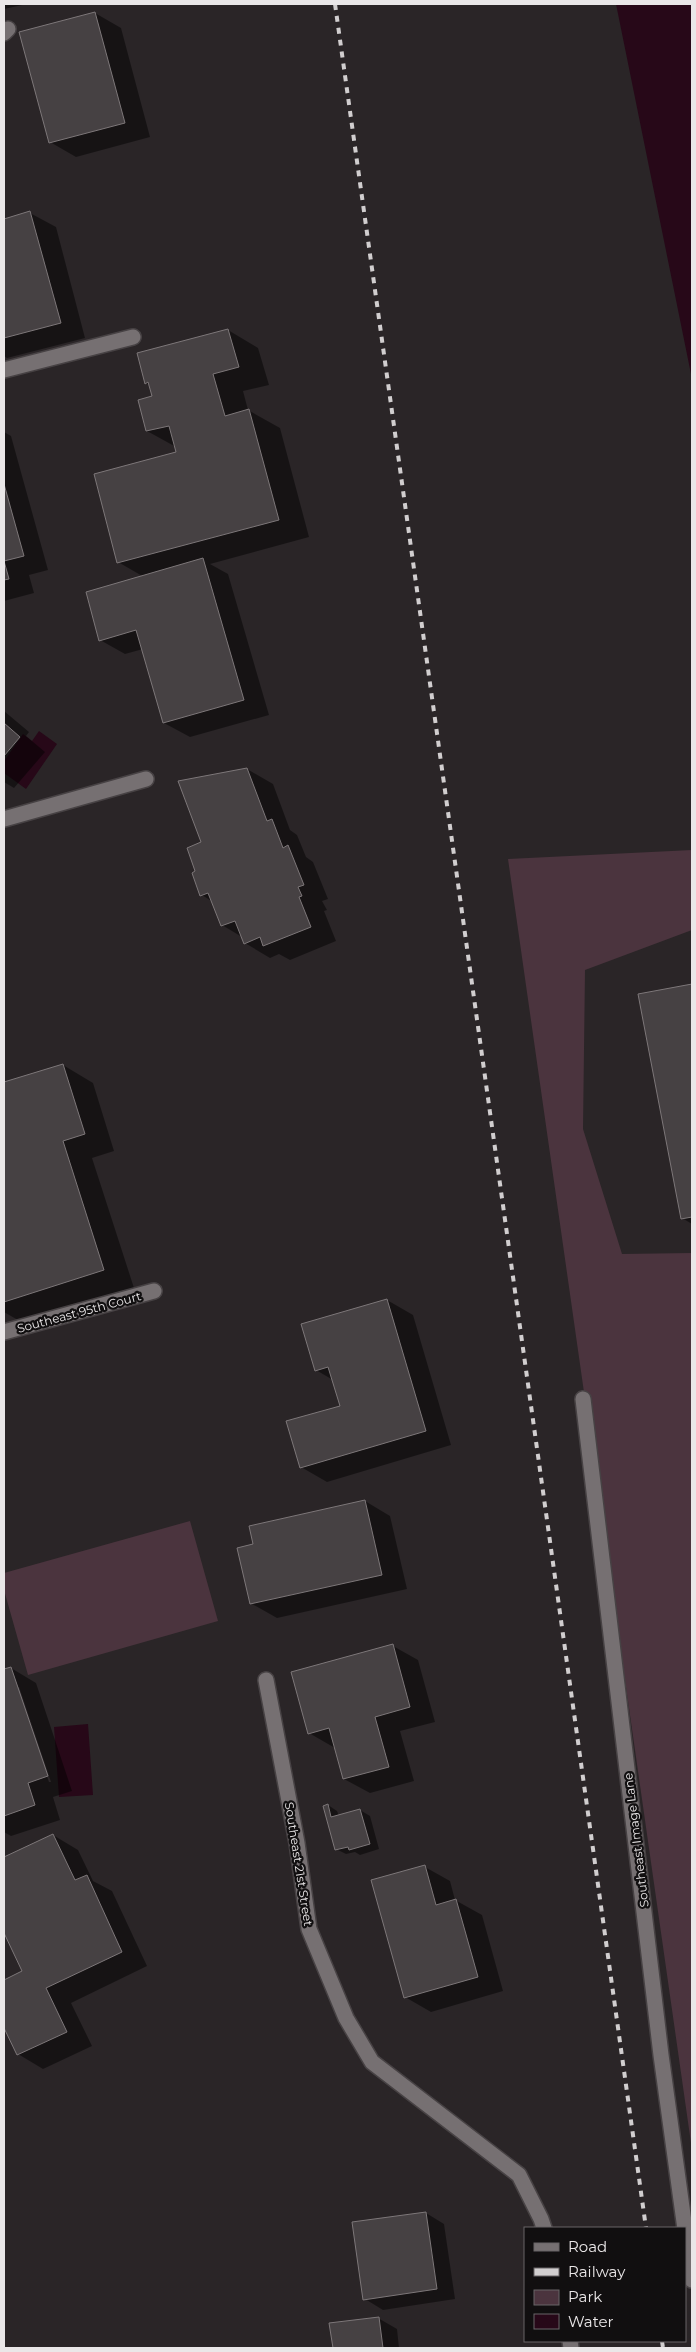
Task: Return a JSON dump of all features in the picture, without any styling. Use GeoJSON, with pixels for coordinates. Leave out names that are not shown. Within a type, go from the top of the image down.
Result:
{"type":"FeatureCollection","features":[{"type":"Feature","properties":{"kind":"street"},"geometry":{"type":"LineString","coordinates":[[4,370],[133,337]]}},
{"type":"Feature","properties":{"kind":"street"},"geometry":{"type":"LineString","coordinates":[[4,819],[146,779]]}},
{"type":"Feature","properties":{"kind":"street","name":"Southeast 95th Court"},"geometry":{"type":"LineString","coordinates":[[4,1332],[154,1291]]}},
{"type":"Feature","properties":{"kind":"street","name":"Southeast Image Lane"},"geometry":{"type":"LineString","coordinates":[[583,1399],[660,2046],[685,2227]]}},
{"type":"Feature","properties":{"kind":"street","name":"Southeast 21st Street"},"geometry":{"type":"LineString","coordinates":[[266,1680],[297,1843],[309,1930],[346,2018],[372,2062],[519,2175],[542,2219],[544,2227]]}},
{"type":"Feature","properties":{"kind":"street","name":"Southeast Image Lane"},"geometry":{"type":"LineString","coordinates":[[686,2236],[692,2280]]}},
{"type":"Feature","properties":{"kind":"green space"},"geometry":{"type":"Polygon","coordinates":[[[692,850],[692,930],[585,970],[583,1129],[622,1254],[692,1253],[692,2150],[508,859],[692,850]]]}},
{"type":"Feature","properties":{"kind":"green space"},"geometry":{"type":"Polygon","coordinates":[[[190,1521],[218,1621],[28,1675],[4,1590],[4,1573],[190,1521]]]}},
{"type":"Feature","properties":{"kind":"water"},"geometry":{"type":"Polygon","coordinates":[[[616,4],[692,4],[692,379],[616,4]]]}},
{"type":"Feature","properties":{"kind":"water"},"geometry":{"type":"Polygon","coordinates":[[[39,731],[57,744],[26,789],[4,773],[4,761],[23,734],[32,741],[39,731]]]}},
{"type":"Feature","properties":{"kind":"water"},"geometry":{"type":"Polygon","coordinates":[[[88,1724],[93,1795],[59,1797],[54,1727],[88,1724]]]}},
{"type":"Feature","properties":{"kind":"building"},"geometry":{"type":"Polygon","coordinates":[[[95,12],[125,123],[49,143],[19,32],[95,12]]]}},
{"type":"Feature","properties":{"kind":"building"},"geometry":{"type":"Polygon","coordinates":[[[30,211],[61,323],[4,338],[4,219],[30,211]]]}},
{"type":"Feature","properties":{"kind":"building"},"geometry":{"type":"Polygon","coordinates":[[[228,329],[239,367],[213,374],[225,416],[249,409],[279,520],[117,563],[94,474],[176,452],[169,426],[146,431],[138,400],[152,396],[148,382],[145,384],[137,353],[228,329]]]}},
{"type":"Feature","properties":{"kind":"building"},"geometry":{"type":"Polygon","coordinates":[[[4,484],[24,556],[4,561],[4,484]]]}},
{"type":"Feature","properties":{"kind":"building"},"geometry":{"type":"Polygon","coordinates":[[[203,558],[244,700],[163,723],[136,630],[99,641],[86,592],[203,558]]]}},
{"type":"Feature","properties":{"kind":"building"},"geometry":{"type":"Polygon","coordinates":[[[4,561],[9,579],[4,580],[4,561]]]}},
{"type":"Feature","properties":{"kind":"building"},"geometry":{"type":"Polygon","coordinates":[[[4,723],[20,737],[4,756],[4,723]]]}},
{"type":"Feature","properties":{"kind":"building"},"geometry":{"type":"Polygon","coordinates":[[[247,768],[267,821],[272,819],[283,848],[288,845],[304,885],[298,887],[302,896],[299,897],[311,927],[263,946],[260,937],[244,944],[235,921],[221,926],[208,893],[200,896],[192,873],[195,871],[187,848],[201,842],[178,781],[247,768]]]}},
{"type":"Feature","properties":{"kind":"building"},"geometry":{"type":"Polygon","coordinates":[[[692,984],[692,1217],[681,1219],[638,994],[692,984]]]}},
{"type":"Feature","properties":{"kind":"building"},"geometry":{"type":"Polygon","coordinates":[[[63,1064],[85,1134],[63,1141],[104,1270],[4,1302],[4,1082],[63,1064]]]}},
{"type":"Feature","properties":{"kind":"building"},"geometry":{"type":"Polygon","coordinates":[[[387,1299],[426,1431],[300,1468],[286,1421],[340,1406],[328,1367],[315,1371],[301,1324],[387,1299]]]}},
{"type":"Feature","properties":{"kind":"building"},"geometry":{"type":"Polygon","coordinates":[[[365,1500],[382,1575],[250,1604],[237,1548],[253,1544],[249,1526],[365,1500]]]}},
{"type":"Feature","properties":{"kind":"building"},"geometry":{"type":"Polygon","coordinates":[[[393,1644],[410,1707],[375,1717],[389,1767],[343,1779],[329,1728],[308,1734],[291,1672],[393,1644]]]}},
{"type":"Feature","properties":{"kind":"building"},"geometry":{"type":"Polygon","coordinates":[[[11,1667],[48,1776],[28,1783],[35,1805],[4,1816],[4,1669],[11,1667]]]}},
{"type":"Feature","properties":{"kind":"building"},"geometry":{"type":"Polygon","coordinates":[[[328,1804],[331,1817],[360,1809],[370,1844],[349,1850],[348,1847],[335,1850],[323,1806],[328,1804]]]}},
{"type":"Feature","properties":{"kind":"building"},"geometry":{"type":"Polygon","coordinates":[[[53,1834],[75,1880],[87,1875],[122,1952],[46,1988],[67,2032],[17,2055],[4,2028],[4,1980],[22,1971],[4,1933],[4,1857],[53,1834]]]}},
{"type":"Feature","properties":{"kind":"building"},"geometry":{"type":"Polygon","coordinates":[[[425,1865],[436,1905],[456,1899],[478,1977],[404,1998],[371,1880],[425,1865]]]}},
{"type":"Feature","properties":{"kind":"building"},"geometry":{"type":"Polygon","coordinates":[[[426,2212],[437,2289],[363,2300],[352,2222],[426,2212]]]}},
{"type":"Feature","properties":{"kind":"building"},"geometry":{"type":"Polygon","coordinates":[[[379,2317],[383,2348],[333,2348],[329,2323],[379,2317]]]}},
{"type":"Feature","properties":{"kind":"railway"},"geometry":{"type":"LineString","coordinates":[[335,4],[646,2227]]}},
{"type":"Feature","properties":{"kind":"railway"},"geometry":{"type":"LineString","coordinates":[[662,2342],[663,2348]]}}]}
